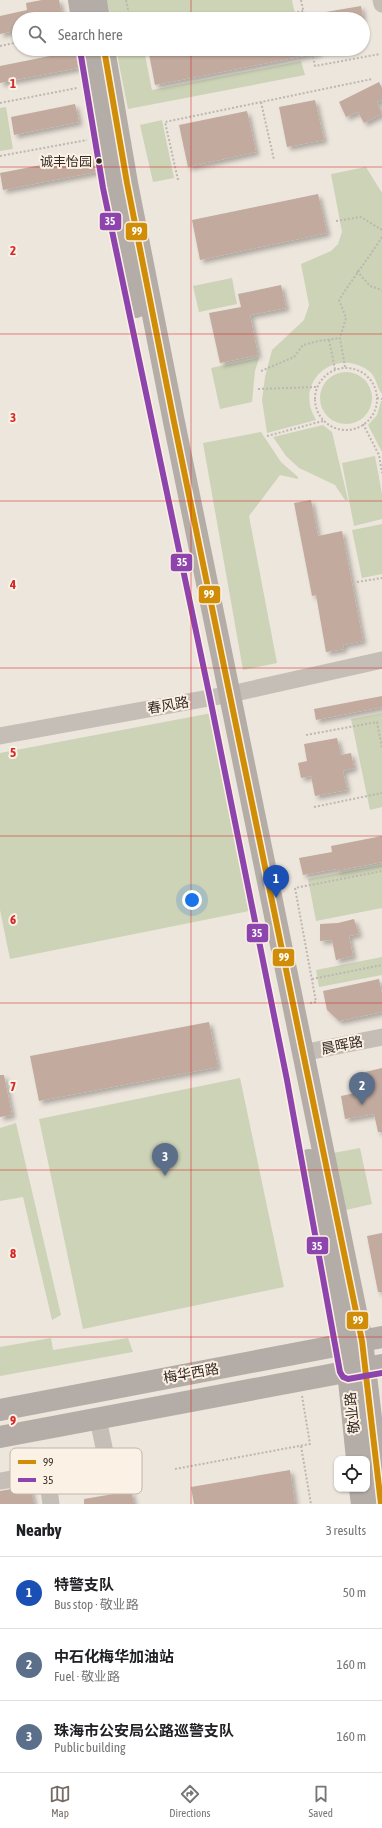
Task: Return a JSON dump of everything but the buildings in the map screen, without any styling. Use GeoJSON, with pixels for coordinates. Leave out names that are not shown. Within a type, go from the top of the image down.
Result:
{"type":"FeatureCollection","features":[{"type":"Feature","properties":{"kind":"main road"},"geometry":{"type":"LineString","coordinates":[[79,0],[81,12]]}},
{"type":"Feature","properties":{"kind":"main road"},"geometry":{"type":"LineString","coordinates":[[96,0],[98,12]]}},
{"type":"Feature","properties":{"kind":"main road","name":"敬业路"},"geometry":{"type":"LineString","coordinates":[[89,56],[111,186],[293,1006],[362,1341],[380,1504]]}},
{"type":"Feature","properties":{"kind":"main road"},"geometry":{"type":"LineString","coordinates":[[105,56],[127,182],[174,422],[224,695]]}},
{"type":"Feature","properties":{"kind":"main road","name":"敬业路"},"geometry":{"type":"LineString","coordinates":[[224,695],[295,1078],[362,1341]]}},
{"type":"Feature","properties":{"kind":"main road","name":"梅华西路"},"geometry":{"type":"LineString","coordinates":[[0,1410],[95,1390],[362,1341]]}},
{"type":"Feature","properties":{"kind":"main road","name":"敬业路"},"geometry":{"type":"LineString","coordinates":[[357,1456],[365,1368]]}},
{"type":"Feature","properties":{"kind":"main road","name":"梅华西路"},"geometry":{"type":"LineString","coordinates":[[0,1437],[365,1368]]}},
{"type":"Feature","properties":{"kind":"main road"},"geometry":{"type":"LineString","coordinates":[[360,1492],[362,1504]]}},
{"type":"Feature","properties":{"kind":"street"},"geometry":{"type":"LineString","coordinates":[[381,0],[382,4]]}},
{"type":"Feature","properties":{"kind":"street","name":"春风路"},"geometry":{"type":"LineString","coordinates":[[0,736],[224,695],[382,660]]}},
{"type":"Feature","properties":{"kind":"street","name":"晨晖路"},"geometry":{"type":"LineString","coordinates":[[302,1053],[382,1037]]}},
{"type":"Feature","properties":{"kind":"street"},"geometry":{"type":"LineString","coordinates":[[98,1419],[104,1448]]}},
{"type":"Feature","properties":{"kind":"street"},"geometry":{"type":"LineString","coordinates":[[0,1481],[10,1479]]}},
{"type":"Feature","properties":{"kind":"street"},"geometry":{"type":"LineString","coordinates":[[49,1494],[51,1504]]}},
{"type":"Feature","properties":{"kind":"path"},"geometry":{"type":"LineString","coordinates":[[126,0],[129,12]]}},
{"type":"Feature","properties":{"kind":"path"},"geometry":{"type":"LineString","coordinates":[[298,12],[303,11],[301,0]]}},
{"type":"Feature","properties":{"kind":"path"},"geometry":{"type":"LineString","coordinates":[[0,46],[12,43]]}},
{"type":"Feature","properties":{"kind":"path"},"geometry":{"type":"LineString","coordinates":[[370,56],[380,54]]}},
{"type":"Feature","properties":{"kind":"path"},"geometry":{"type":"LineString","coordinates":[[313,56],[315,66],[369,56]]}},
{"type":"Feature","properties":{"kind":"path"},"geometry":{"type":"LineString","coordinates":[[178,180],[165,122],[372,79]]}},
{"type":"Feature","properties":{"kind":"path"},"geometry":{"type":"LineString","coordinates":[[0,103],[77,88]]}},
{"type":"Feature","properties":{"kind":"path"},"geometry":{"type":"LineString","coordinates":[[261,102],[274,160]]}},
{"type":"Feature","properties":{"kind":"path"},"geometry":{"type":"LineString","coordinates":[[0,156],[88,140]]}},
{"type":"Feature","properties":{"kind":"path"},"geometry":{"type":"LineString","coordinates":[[336,220],[361,217],[382,230]]}},
{"type":"Feature","properties":{"kind":"path"},"geometry":{"type":"LineString","coordinates":[[345,367],[340,338],[346,318],[339,300],[357,271],[368,259],[382,237]]}},
{"type":"Feature","properties":{"kind":"path"},"geometry":{"type":"LineString","coordinates":[[357,271],[370,286],[382,290]]}},
{"type":"Feature","properties":{"kind":"path"},"geometry":{"type":"LineString","coordinates":[[261,371],[294,357],[303,346],[318,341],[340,338]]}},
{"type":"Feature","properties":{"kind":"path"},"geometry":{"type":"LineString","coordinates":[[329,340],[335,369]]}},
{"type":"Feature","properties":{"kind":"path"},"geometry":{"type":"LineString","coordinates":[[345,367],[364,373],[371,380],[376,389],[377,398],[376,408],[371,417],[364,424],[354,429],[343,430],[333,427],[324,421],[317,412],[314,402],[317,387],[327,374],[335,369],[345,367]]}},
{"type":"Feature","properties":{"kind":"path"},"geometry":{"type":"LineString","coordinates":[[258,389],[317,387]]}},
{"type":"Feature","properties":{"kind":"path"},"geometry":{"type":"LineString","coordinates":[[377,398],[382,398]]}},
{"type":"Feature","properties":{"kind":"path"},"geometry":{"type":"LineString","coordinates":[[267,436],[324,421]]}},
{"type":"Feature","properties":{"kind":"path"},"geometry":{"type":"LineString","coordinates":[[364,424],[379,455],[382,473]]}},
{"type":"Feature","properties":{"kind":"path"},"geometry":{"type":"LineString","coordinates":[[357,582],[382,578]]}},
{"type":"Feature","properties":{"kind":"path"},"geometry":{"type":"LineString","coordinates":[[306,735],[377,722],[382,748]]}},
{"type":"Feature","properties":{"kind":"path"},"geometry":{"type":"LineString","coordinates":[[314,807],[382,793]]}},
{"type":"Feature","properties":{"kind":"path"},"geometry":{"type":"LineString","coordinates":[[293,1006],[316,1002],[295,888],[382,871]]}},
{"type":"Feature","properties":{"kind":"path"},"geometry":{"type":"LineString","coordinates":[[312,979],[382,965]]}},
{"type":"Feature","properties":{"kind":"path"},"geometry":{"type":"LineString","coordinates":[[175,1469],[310,1444],[300,1381]]}},
{"type":"Feature","properties":{"kind":"path"},"geometry":{"type":"LineString","coordinates":[[301,1446],[311,1504]]}},
{"type":"Feature","properties":{"kind":"green space"},"geometry":{"type":"Polygon","coordinates":[[[107,0],[292,0],[295,12],[110,12],[107,0]]]}},
{"type":"Feature","properties":{"kind":"green space"},"geometry":{"type":"Polygon","coordinates":[[[117,56],[145,56],[152,90],[301,61],[305,75],[128,109],[117,56]]]}},
{"type":"Feature","properties":{"kind":"green space"},"geometry":{"type":"Polygon","coordinates":[[[6,107],[13,149],[0,151],[0,108],[6,107]]]}},
{"type":"Feature","properties":{"kind":"green space"},"geometry":{"type":"Polygon","coordinates":[[[162,120],[174,178],[153,182],[140,125],[162,120]]]}},
{"type":"Feature","properties":{"kind":"green space"},"geometry":{"type":"Polygon","coordinates":[[[366,167],[382,193],[382,394],[374,376],[369,371],[356,364],[343,363],[331,366],[321,372],[313,382],[310,393],[310,406],[316,420],[267,433],[262,400],[265,377],[272,350],[304,320],[309,305],[301,264],[331,251],[338,244],[342,232],[331,174],[366,167]]]}},
{"type":"Feature","properties":{"kind":"green space"},"geometry":{"type":"Polygon","coordinates":[[[232,278],[237,304],[199,312],[193,286],[232,278]]]}},
{"type":"Feature","properties":{"kind":"green space"},"geometry":{"type":"Polygon","coordinates":[[[259,358],[255,371],[252,402],[220,409],[211,368],[259,358]]]}},
{"type":"Feature","properties":{"kind":"green space"},"geometry":{"type":"Polygon","coordinates":[[[341,372],[351,372],[365,379],[372,393],[372,403],[365,417],[351,424],[341,424],[331,420],[324,413],[320,403],[320,393],[324,383],[331,376],[341,372]]]}},
{"type":"Feature","properties":{"kind":"green space"},"geometry":{"type":"Polygon","coordinates":[[[381,401],[382,452],[368,425],[377,415],[381,401]]]}},
{"type":"Feature","properties":{"kind":"green space"},"geometry":{"type":"Polygon","coordinates":[[[323,425],[332,432],[348,500],[345,500],[335,485],[299,468],[286,456],[273,437],[323,425]]]}},
{"type":"Feature","properties":{"kind":"green space"},"geometry":{"type":"Polygon","coordinates":[[[261,432],[281,462],[298,477],[298,479],[280,475],[249,516],[277,663],[243,670],[203,443],[261,432]]]}},
{"type":"Feature","properties":{"kind":"green space"},"geometry":{"type":"Polygon","coordinates":[[[375,456],[382,494],[382,519],[354,526],[342,463],[375,456]]]}},
{"type":"Feature","properties":{"kind":"green space"},"geometry":{"type":"Polygon","coordinates":[[[382,524],[382,574],[362,578],[352,530],[382,524]]]}},
{"type":"Feature","properties":{"kind":"green space"},"geometry":{"type":"Polygon","coordinates":[[[212,713],[249,911],[10,959],[0,910],[0,753],[212,713]]]}},
{"type":"Feature","properties":{"kind":"green space"},"geometry":{"type":"Polygon","coordinates":[[[382,713],[382,807],[370,810],[351,719],[382,713]]]}},
{"type":"Feature","properties":{"kind":"green space"},"geometry":{"type":"Polygon","coordinates":[[[382,865],[382,908],[316,921],[308,879],[382,865]]]}},
{"type":"Feature","properties":{"kind":"green space"},"geometry":{"type":"Polygon","coordinates":[[[382,957],[382,975],[319,987],[316,970],[382,957]]]}},
{"type":"Feature","properties":{"kind":"green space"},"geometry":{"type":"Polygon","coordinates":[[[240,1078],[284,1287],[83,1329],[39,1119],[240,1078]]]}},
{"type":"Feature","properties":{"kind":"green space"},"geometry":{"type":"Polygon","coordinates":[[[16,1123],[61,1315],[52,1320],[23,1197],[0,1201],[0,1128],[16,1123]]]}},
{"type":"Feature","properties":{"kind":"green space"},"geometry":{"type":"Polygon","coordinates":[[[360,1148],[372,1204],[346,1210],[333,1153],[360,1148]]]}},
{"type":"Feature","properties":{"kind":"green space"},"geometry":{"type":"Polygon","coordinates":[[[51,1338],[53,1350],[128,1338],[133,1352],[0,1376],[0,1347],[51,1338]]]}},
{"type":"Feature","properties":{"kind":"transit line","name":"35"},"geometry":{"type":"LineString","coordinates":[[81,56],[103,188],[210,698],[287,1080],[340,1372],[343,1377],[348,1379],[382,1373]]}},
{"type":"Feature","properties":{"kind":"transit line","name":"99"},"geometry":{"type":"LineString","coordinates":[[105,56],[127,183],[174,422],[362,1341],[381,1504]]}},
{"type":"Feature","properties":{"kind":"place","name":"诚丰怡园"},"geometry":{"type":"Point","coordinates":[99,161]}},
{"type":"Feature","properties":{"kind":"place","name":"特警支队"},"geometry":{"type":"Point","coordinates":[276,898]}},
{"type":"Feature","properties":{"kind":"place","name":"中石化梅华加油站"},"geometry":{"type":"Point","coordinates":[362,1105]}},
{"type":"Feature","properties":{"kind":"place","name":"珠海市公安局公路巡警支队"},"geometry":{"type":"Point","coordinates":[165,1176]}}]}
